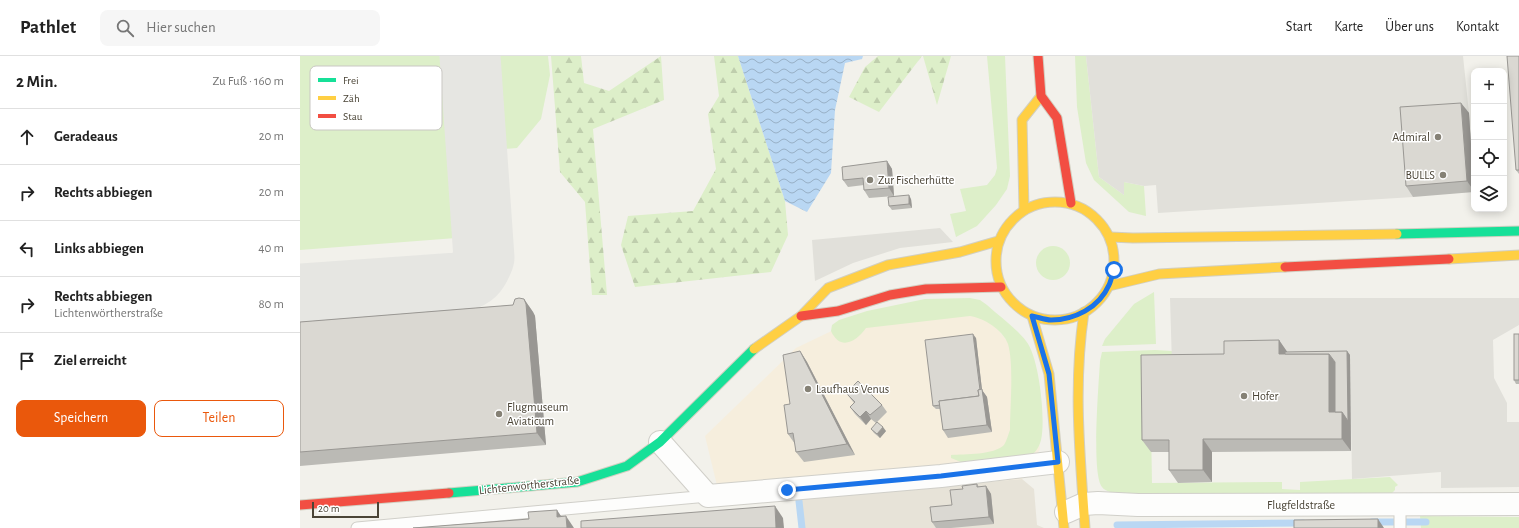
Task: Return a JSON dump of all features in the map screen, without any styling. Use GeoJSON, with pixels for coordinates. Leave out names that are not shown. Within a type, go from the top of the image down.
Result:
{"type":"FeatureCollection","features":[{"type":"Feature","properties":{"kind":"main road"},"geometry":{"type":"LineString","coordinates":[[1038,56],[1041,96],[1057,118],[1071,203]]}},
{"type":"Feature","properties":{"kind":"main road"},"geometry":{"type":"LineString","coordinates":[[1024,210],[1022,120],[1041,96]]}},
{"type":"Feature","properties":{"kind":"main road"},"geometry":{"type":"LineString","coordinates":[[1054,201],[1071,203],[1088,210],[1102,224],[1110,237],[1114,254],[1114,270],[1109,286],[1100,300],[1084,312],[1067,318],[1049,320],[1032,316],[1015,305],[1001,287],[996,272],[995,257],[998,241],[1009,223],[1024,210],[1039,203],[1054,201]]}},
{"type":"Feature","properties":{"kind":"main road"},"geometry":{"type":"LineString","coordinates":[[1110,237],[1133,238],[1427,234],[1519,231]]}},
{"type":"Feature","properties":{"kind":"main road","name":"Lichtenwörtherstraße"},"geometry":{"type":"LineString","coordinates":[[300,505],[577,482],[628,466],[660,442],[750,351],[801,316],[828,288],[888,265],[960,252],[998,241]]}},
{"type":"Feature","properties":{"kind":"main road"},"geometry":{"type":"LineString","coordinates":[[1109,286],[1159,274],[1519,255]]}},
{"type":"Feature","properties":{"kind":"main road"},"geometry":{"type":"LineString","coordinates":[[801,316],[838,311],[890,295],[926,289],[1001,287]]}},
{"type":"Feature","properties":{"kind":"main road"},"geometry":{"type":"LineString","coordinates":[[1084,312],[1077,366],[1078,436],[1085,528]]}},
{"type":"Feature","properties":{"kind":"main road"},"geometry":{"type":"LineString","coordinates":[[1032,316],[1049,374],[1063,521]]}},
{"type":"Feature","properties":{"kind":"street"},"geometry":{"type":"LineString","coordinates":[[660,442],[708,496],[933,476],[1058,462]]}},
{"type":"Feature","properties":{"kind":"street","name":"Flugfeldstraße"},"geometry":{"type":"LineString","coordinates":[[1084,504],[1098,503],[1403,516],[1519,504]]}},
{"type":"Feature","properties":{"kind":"street"},"geometry":{"type":"LineString","coordinates":[[1063,521],[1084,504]]}},
{"type":"Feature","properties":{"kind":"lane"},"geometry":{"type":"LineString","coordinates":[[357,528],[708,496]]}},
{"type":"Feature","properties":{"kind":"shaded area"},"geometry":{"type":"Polygon","coordinates":[[[1086,56],[1463,56],[1469,113],[1407,118],[1413,197],[1158,213],[1156,185],[1144,186],[1124,182],[1124,195],[1099,177],[1086,56]]]}},
{"type":"Feature","properties":{"kind":"shaded area"},"geometry":{"type":"Polygon","coordinates":[[[940,228],[953,242],[900,248],[853,263],[815,281],[812,240],[940,228]]]}},
{"type":"Feature","properties":{"kind":"shaded area"},"geometry":{"type":"Polygon","coordinates":[[[1170,298],[1519,298],[1519,325],[1493,340],[1494,378],[1507,403],[1507,422],[1519,422],[1519,487],[1441,488],[1441,472],[1352,479],[1350,355],[1227,364],[1172,365],[1170,298]]]}},
{"type":"Feature","properties":{"kind":"shaded area"},"geometry":{"type":"Polygon","coordinates":[[[979,306],[1028,367],[1040,449],[1022,479],[722,506],[705,436],[796,348],[844,325],[979,306]]]}},
{"type":"Feature","properties":{"kind":"shaded area"},"geometry":{"type":"Polygon","coordinates":[[[1022,479],[1034,489],[1037,525],[1044,528],[804,528],[801,499],[1022,479]]]}},
{"type":"Feature","properties":{"kind":"green space"},"geometry":{"type":"Polygon","coordinates":[[[300,56],[451,56],[454,63],[459,147],[457,153],[450,155],[456,238],[300,250],[300,56]]]}},
{"type":"Feature","properties":{"kind":"green space"},"geometry":{"type":"Polygon","coordinates":[[[486,56],[548,56],[550,75],[541,119],[517,148],[494,150],[492,145],[486,56]]]}},
{"type":"Feature","properties":{"kind":"green space"},"geometry":{"type":"Polygon","coordinates":[[[551,56],[581,56],[584,83],[609,91],[661,56],[664,100],[593,129],[607,295],[592,295],[585,202],[560,172],[551,56]]]}},
{"type":"Feature","properties":{"kind":"green space"},"geometry":{"type":"Polygon","coordinates":[[[714,56],[738,56],[785,201],[788,235],[771,272],[635,287],[621,245],[628,216],[693,211],[716,169],[708,114],[719,96],[714,56]]]}},
{"type":"Feature","properties":{"kind":"green space"},"geometry":{"type":"Polygon","coordinates":[[[878,56],[922,56],[879,112],[849,97],[865,67],[878,56]]]}},
{"type":"Feature","properties":{"kind":"green space"},"geometry":{"type":"Polygon","coordinates":[[[923,56],[951,56],[937,105],[923,56]]]}},
{"type":"Feature","properties":{"kind":"green space"},"geometry":{"type":"Polygon","coordinates":[[[987,56],[1005,56],[1010,176],[1007,189],[996,205],[977,226],[956,237],[950,214],[966,211],[960,189],[987,185],[995,175],[997,168],[987,56]]]}},
{"type":"Feature","properties":{"kind":"green space"},"geometry":{"type":"Polygon","coordinates":[[[1075,56],[1086,56],[1099,177],[1124,195],[1124,182],[1144,186],[1146,216],[1129,212],[1094,180],[1086,163],[1077,107],[1075,56]]]}},
{"type":"Feature","properties":{"kind":"green space"},"geometry":{"type":"Polygon","coordinates":[[[1050,246],[1056,246],[1060,247],[1067,253],[1070,263],[1069,270],[1063,277],[1056,280],[1050,280],[1046,279],[1039,273],[1036,266],[1036,260],[1037,256],[1043,249],[1050,246]]]}},
{"type":"Feature","properties":{"kind":"green space"},"geometry":{"type":"Polygon","coordinates":[[[1154,292],[1156,344],[1102,346],[1105,339],[1134,304],[1154,292]]]}},
{"type":"Feature","properties":{"kind":"green space"},"geometry":{"type":"Polygon","coordinates":[[[970,298],[980,300],[987,305],[1017,331],[1031,349],[1038,374],[1043,418],[1040,443],[1033,454],[1029,457],[970,464],[951,458],[951,455],[993,451],[1004,445],[1010,430],[1010,353],[1006,339],[987,322],[970,316],[866,328],[858,337],[843,343],[835,337],[831,331],[832,325],[839,320],[867,311],[925,299],[970,298]]]}},
{"type":"Feature","properties":{"kind":"green space"},"geometry":{"type":"Polygon","coordinates":[[[1155,350],[1172,351],[1172,365],[1150,368],[1152,483],[1282,482],[1282,489],[1300,490],[1300,482],[1390,477],[1398,485],[1392,493],[1384,493],[1384,495],[1121,495],[1103,489],[1099,478],[1096,447],[1098,388],[1102,352],[1155,350]]]}},
{"type":"Feature","properties":{"kind":"green space"},"geometry":{"type":"Polygon","coordinates":[[[1420,516],[1519,517],[1519,528],[1421,528],[1420,516]]]}},
{"type":"Feature","properties":{"kind":"water"},"geometry":{"type":"Polygon","coordinates":[[[738,56],[863,56],[862,59],[845,63],[835,110],[831,173],[807,212],[785,201],[738,56]]]}},
{"type":"Feature","properties":{"kind":"building"},"geometry":{"type":"Polygon","coordinates":[[[1507,56],[1519,56],[1519,170],[1516,170],[1507,56]]]}},
{"type":"Feature","properties":{"kind":"building"},"geometry":{"type":"Polygon","coordinates":[[[1461,103],[1467,181],[1406,186],[1400,107],[1461,103]]]}},
{"type":"Feature","properties":{"kind":"building"},"geometry":{"type":"Polygon","coordinates":[[[887,161],[889,188],[864,190],[863,178],[843,180],[842,167],[887,161]]]}},
{"type":"Feature","properties":{"kind":"building"},"geometry":{"type":"Polygon","coordinates":[[[909,195],[909,204],[889,206],[888,197],[909,195]]]}},
{"type":"Feature","properties":{"kind":"building"},"geometry":{"type":"Polygon","coordinates":[[[515,299],[524,299],[526,304],[537,433],[300,452],[300,322],[513,305],[515,299]]]}},
{"type":"Feature","properties":{"kind":"building"},"geometry":{"type":"Polygon","coordinates":[[[973,334],[980,390],[978,390],[979,396],[939,401],[940,405],[933,406],[925,340],[973,334]]]}},
{"type":"Feature","properties":{"kind":"building"},"geometry":{"type":"Polygon","coordinates":[[[1514,334],[1519,334],[1519,380],[1514,380],[1514,334]]]}},
{"type":"Feature","properties":{"kind":"building","name":"Hofer"},"geometry":{"type":"Polygon","coordinates":[[[1279,340],[1279,354],[1329,354],[1329,412],[1342,412],[1342,439],[1203,439],[1203,470],[1169,470],[1169,440],[1142,440],[1141,355],[1224,354],[1224,341],[1279,340]]]}},
{"type":"Feature","properties":{"kind":"building","name":"Laufhaus Venus"},"geometry":{"type":"Polygon","coordinates":[[[800,351],[847,444],[796,452],[793,433],[788,434],[784,405],[790,404],[783,355],[800,351]]]}},
{"type":"Feature","properties":{"kind":"building"},"geometry":{"type":"Polygon","coordinates":[[[1347,351],[1348,421],[1342,412],[1335,412],[1335,362],[1329,354],[1285,354],[1285,352],[1347,351]]]}},
{"type":"Feature","properties":{"kind":"building"},"geometry":{"type":"Polygon","coordinates":[[[858,381],[882,405],[870,415],[866,411],[860,417],[850,407],[855,402],[846,393],[858,381]]]}},
{"type":"Feature","properties":{"kind":"building"},"geometry":{"type":"Polygon","coordinates":[[[982,389],[987,425],[943,430],[939,401],[979,396],[978,390],[982,389]]]}},
{"type":"Feature","properties":{"kind":"building"},"geometry":{"type":"Polygon","coordinates":[[[877,422],[883,427],[877,434],[871,429],[877,422]]]}},
{"type":"Feature","properties":{"kind":"building"},"geometry":{"type":"Polygon","coordinates":[[[977,484],[977,487],[986,486],[989,517],[932,522],[930,507],[952,505],[950,490],[963,489],[962,486],[977,484]]]}},
{"type":"Feature","properties":{"kind":"building"},"geometry":{"type":"Polygon","coordinates":[[[775,506],[776,528],[581,528],[581,521],[775,506]]]}},
{"type":"Feature","properties":{"kind":"building"},"geometry":{"type":"Polygon","coordinates":[[[557,510],[557,517],[566,516],[567,528],[413,528],[529,519],[528,512],[557,510]]]}},
{"type":"Feature","properties":{"kind":"building"},"geometry":{"type":"Polygon","coordinates":[[[1378,519],[1378,528],[1294,528],[1294,520],[1378,519]]]}},
{"type":"Feature","properties":{"kind":"waterway"},"geometry":{"type":"LineString","coordinates":[[799,501],[802,528]]}},
{"type":"Feature","properties":{"kind":"waterway"},"geometry":{"type":"LineString","coordinates":[[1372,522],[1426,522]]}},
{"type":"Feature","properties":{"kind":"waterway"},"geometry":{"type":"LineString","coordinates":[[1117,525],[1303,523]]}},
{"type":"Feature","properties":{"kind":"taxiway"},"geometry":{"type":"LineString","coordinates":[[300,294],[458,283],[475,275],[484,258],[470,56]]}},
{"type":"Feature","properties":{"kind":"traffic: fast"},"geometry":{"type":"LineString","coordinates":[[1397,234],[1519,231]]}},
{"type":"Feature","properties":{"kind":"traffic: fast"},"geometry":{"type":"LineString","coordinates":[[449,493],[577,482],[627,466],[660,442],[754,349]]}},
{"type":"Feature","properties":{"kind":"traffic: slow"},"geometry":{"type":"LineString","coordinates":[[1024,210],[1022,120],[1041,96]]}},
{"type":"Feature","properties":{"kind":"traffic: slow"},"geometry":{"type":"LineString","coordinates":[[1055,202],[1078,206],[1097,219],[1110,238],[1114,261],[1110,284],[1097,303],[1078,316],[1055,320],[1032,316],[1013,303],[1000,284],[996,261],[1000,238],[1013,219],[1032,206],[1055,202]]}},
{"type":"Feature","properties":{"kind":"traffic: slow"},"geometry":{"type":"LineString","coordinates":[[1110,237],[1133,238],[1397,234]]}},
{"type":"Feature","properties":{"kind":"traffic: slow"},"geometry":{"type":"LineString","coordinates":[[754,349],[801,316],[828,288],[888,265],[960,252],[998,241]]}},
{"type":"Feature","properties":{"kind":"traffic: slow"},"geometry":{"type":"LineString","coordinates":[[1449,259],[1519,255]]}},
{"type":"Feature","properties":{"kind":"traffic: slow"},"geometry":{"type":"LineString","coordinates":[[1109,286],[1159,274],[1285,267]]}},
{"type":"Feature","properties":{"kind":"traffic: slow"},"geometry":{"type":"LineString","coordinates":[[1084,312],[1079,367],[1078,420],[1085,528]]}},
{"type":"Feature","properties":{"kind":"traffic: slow"},"geometry":{"type":"LineString","coordinates":[[1032,316],[1049,374],[1064,528]]}},
{"type":"Feature","properties":{"kind":"traffic: jam"},"geometry":{"type":"LineString","coordinates":[[1038,56],[1041,96],[1057,118],[1071,203]]}},
{"type":"Feature","properties":{"kind":"traffic: jam"},"geometry":{"type":"LineString","coordinates":[[1285,267],[1449,259]]}},
{"type":"Feature","properties":{"kind":"traffic: jam"},"geometry":{"type":"LineString","coordinates":[[801,316],[838,311],[890,295],[926,289],[1001,287]]}},
{"type":"Feature","properties":{"kind":"traffic: jam"},"geometry":{"type":"LineString","coordinates":[[300,505],[449,493]]}},
{"type":"Feature","properties":{"kind":"place","name":"Admiral"},"geometry":{"type":"Point","coordinates":[1438,137]}},
{"type":"Feature","properties":{"kind":"place","name":"BULLS"},"geometry":{"type":"Point","coordinates":[1443,175]}},
{"type":"Feature","properties":{"kind":"place","name":"Zur Fischerhütte"},"geometry":{"type":"Point","coordinates":[870,180]}},
{"type":"Feature","properties":{"kind":"place","name":"Laufhaus Venus"},"geometry":{"type":"Point","coordinates":[808,389]}},
{"type":"Feature","properties":{"kind":"place","name":"Hofer"},"geometry":{"type":"Point","coordinates":[1244,396]}},
{"type":"Feature","properties":{"kind":"place","name":"Flugmuseum Aviaticum"},"geometry":{"type":"Point","coordinates":[499,414]}},
{"type":"Feature","properties":{"kind":"route"},"geometry":{"type":"LineString","coordinates":[[787,490],[941,476],[1058,462],[1049,374],[1032,316],[1049,320],[1067,318],[1084,312],[1100,300],[1109,286],[1114,270]]}}]}
